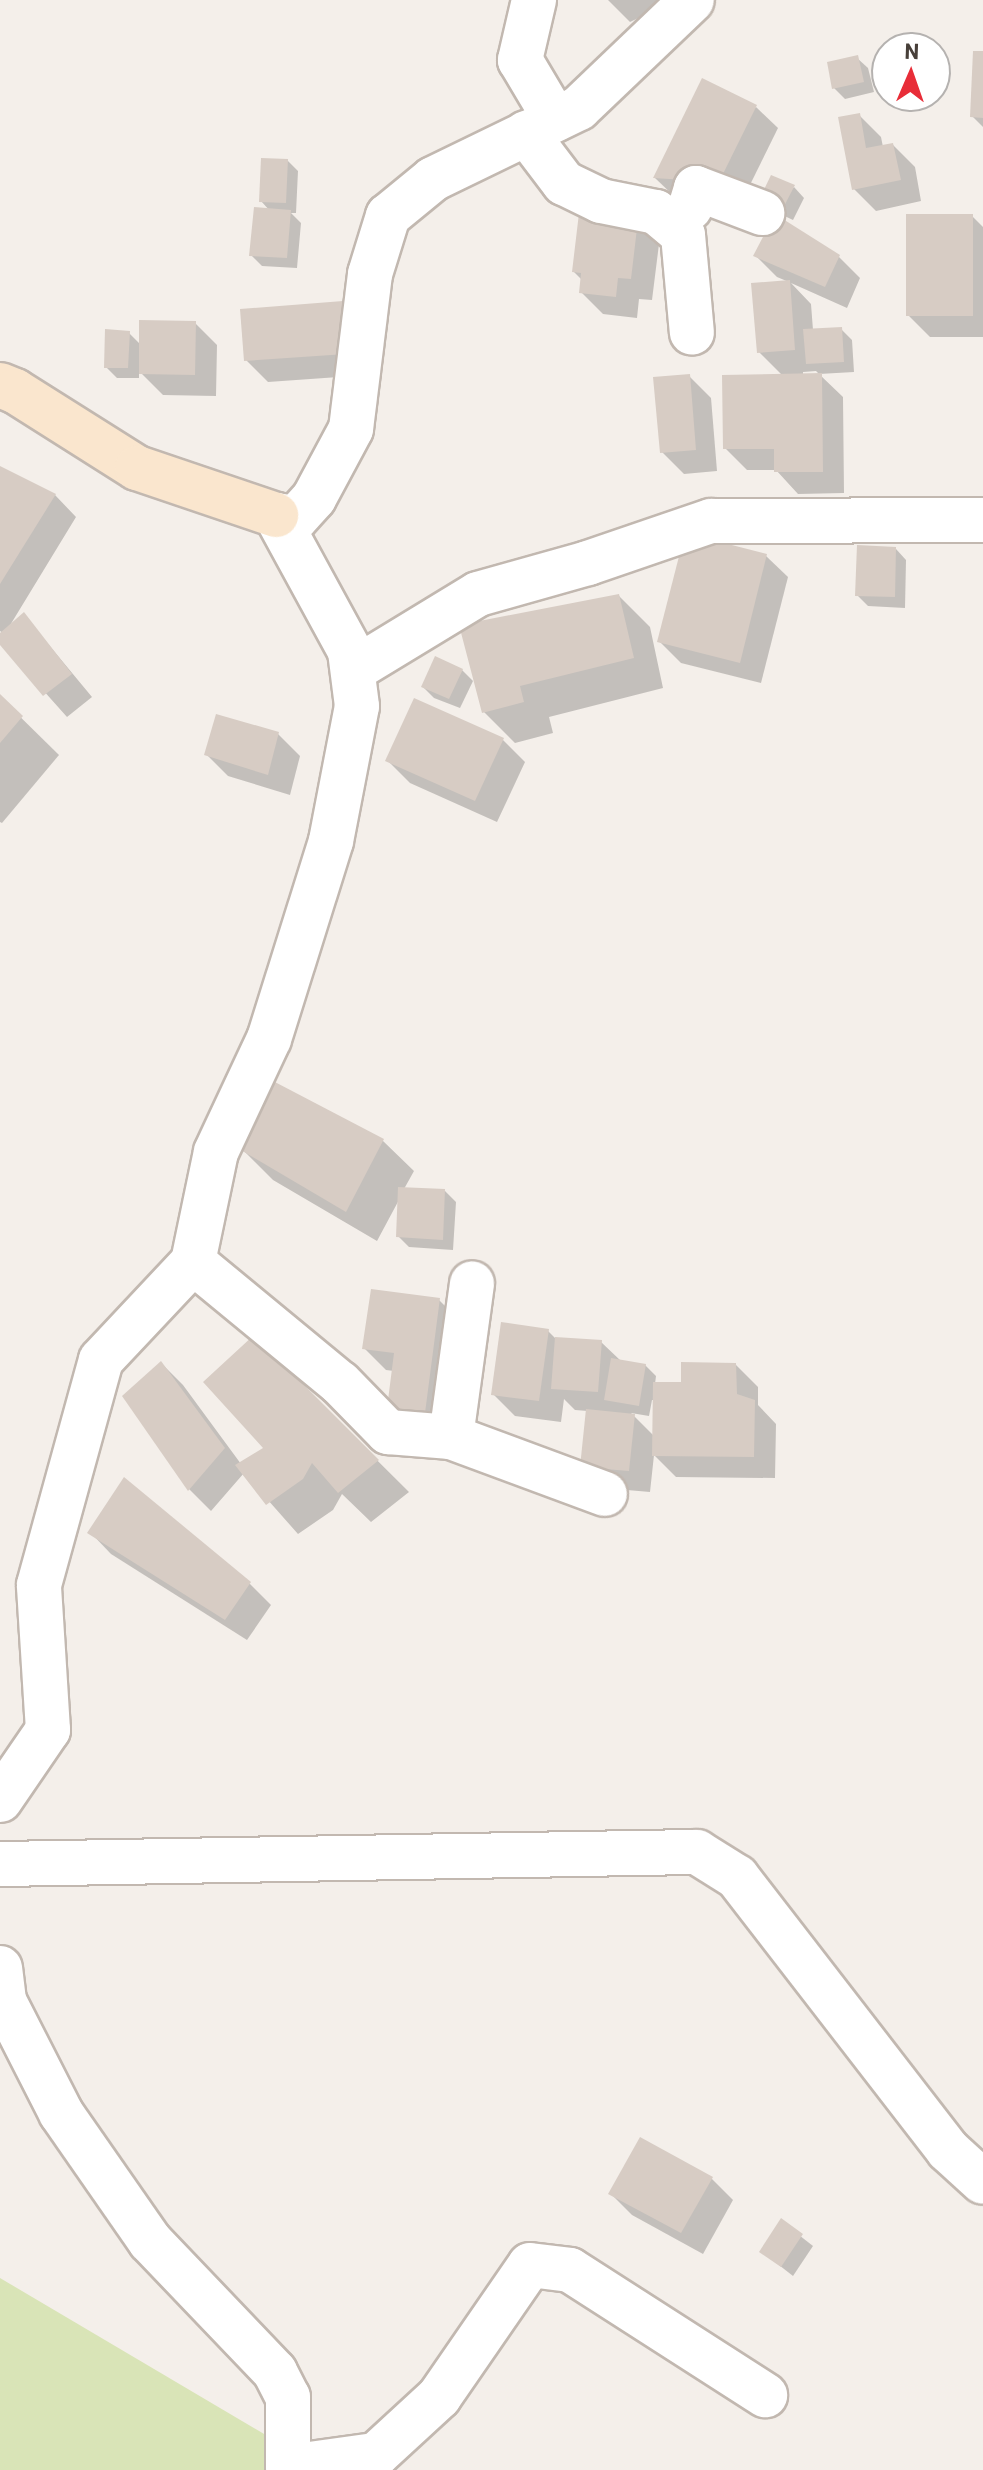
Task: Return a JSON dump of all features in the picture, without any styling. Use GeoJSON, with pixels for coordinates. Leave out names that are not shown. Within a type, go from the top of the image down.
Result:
{"type":"FeatureCollection","features":[{"type":"Feature","properties":{"kind":"street"},"geometry":{"type":"LineString","coordinates":[[534,0],[520,60],[540,126],[564,183],[601,201],[656,212],[746,217]]}},
{"type":"Feature","properties":{"kind":"street"},"geometry":{"type":"LineString","coordinates":[[0,385],[15,391],[137,468],[276,515],[296,518],[314,498],[351,429],[370,274],[388,216],[433,179],[579,108],[692,0]]}},
{"type":"Feature","properties":{"kind":"street"},"geometry":{"type":"LineString","coordinates":[[678,214],[683,235],[692,333]]}},
{"type":"Feature","properties":{"kind":"street"},"geometry":{"type":"LineString","coordinates":[[0,1800],[48,1730],[39,1585],[101,1360],[193,1262],[216,1152],[269,1039],[331,841],[357,706],[350,651],[276,515]]}},
{"type":"Feature","properties":{"kind":"street"},"geometry":{"type":"LineString","coordinates":[[353,670],[478,594],[588,563],[711,521],[983,520]]}},
{"type":"Feature","properties":{"kind":"street"},"geometry":{"type":"LineString","coordinates":[[193,1262],[340,1383],[388,1432],[451,1437],[605,1494]]}},
{"type":"Feature","properties":{"kind":"street"},"geometry":{"type":"LineString","coordinates":[[451,1437],[472,1283]]}},
{"type":"Feature","properties":{"kind":"street"},"geometry":{"type":"LineString","coordinates":[[0,1864],[697,1852],[737,1877],[948,2150],[983,2182]]}},
{"type":"Feature","properties":{"kind":"street"},"geometry":{"type":"LineString","coordinates":[[0,1968],[4,2001],[61,2113],[150,2241],[275,2372],[288,2397],[288,2468],[376,2455],[439,2397],[530,2265],[570,2270],[765,2395]]}},
{"type":"Feature","properties":{"kind":"green space"},"geometry":{"type":"Polygon","coordinates":[[[0,2278],[325,2470],[0,2470],[0,2278]]]}},
{"type":"Feature","properties":{"kind":"building"},"geometry":{"type":"Polygon","coordinates":[[[973,51],[983,51],[983,118],[970,117],[973,51]]]}},
{"type":"Feature","properties":{"kind":"building"},"geometry":{"type":"Polygon","coordinates":[[[858,55],[864,82],[832,89],[827,62],[858,55]]]}},
{"type":"Feature","properties":{"kind":"building"},"geometry":{"type":"Polygon","coordinates":[[[702,78],[757,105],[719,182],[653,178],[702,78]]]}},
{"type":"Feature","properties":{"kind":"building"},"geometry":{"type":"Polygon","coordinates":[[[860,113],[866,148],[893,143],[901,180],[852,190],[838,117],[860,113]]]}},
{"type":"Feature","properties":{"kind":"building"},"geometry":{"type":"Polygon","coordinates":[[[261,158],[288,159],[286,203],[259,202],[261,158]]]}},
{"type":"Feature","properties":{"kind":"building"},"geometry":{"type":"Polygon","coordinates":[[[771,175],[795,185],[782,210],[759,200],[771,175]]]}},
{"type":"Feature","properties":{"kind":"building"},"geometry":{"type":"Polygon","coordinates":[[[254,207],[291,210],[287,258],[249,256],[254,207]]]}},
{"type":"Feature","properties":{"kind":"building"},"geometry":{"type":"Polygon","coordinates":[[[579,213],[638,220],[631,279],[618,278],[616,297],[579,293],[581,273],[572,272],[579,213]]]}},
{"type":"Feature","properties":{"kind":"building"},"geometry":{"type":"Polygon","coordinates":[[[775,214],[840,255],[825,287],[753,256],[775,214]]]}},
{"type":"Feature","properties":{"kind":"building"},"geometry":{"type":"Polygon","coordinates":[[[906,214],[973,214],[973,316],[906,316],[906,214]]]}},
{"type":"Feature","properties":{"kind":"building"},"geometry":{"type":"Polygon","coordinates":[[[790,280],[795,350],[757,353],[751,283],[790,280]]]}},
{"type":"Feature","properties":{"kind":"building"},"geometry":{"type":"Polygon","coordinates":[[[343,301],[346,354],[244,361],[240,309],[343,301]]]}},
{"type":"Feature","properties":{"kind":"building"},"geometry":{"type":"Polygon","coordinates":[[[139,320],[196,321],[195,375],[139,374],[139,320]]]}},
{"type":"Feature","properties":{"kind":"building"},"geometry":{"type":"Polygon","coordinates":[[[842,327],[844,362],[806,364],[803,329],[842,327]]]}},
{"type":"Feature","properties":{"kind":"building"},"geometry":{"type":"Polygon","coordinates":[[[105,329],[130,331],[128,368],[104,368],[105,329]]]}},
{"type":"Feature","properties":{"kind":"building"},"geometry":{"type":"Polygon","coordinates":[[[822,373],[823,472],[774,472],[774,449],[723,449],[722,375],[822,373]]]}},
{"type":"Feature","properties":{"kind":"building"},"geometry":{"type":"Polygon","coordinates":[[[690,374],[696,450],[660,453],[653,377],[690,374]]]}},
{"type":"Feature","properties":{"kind":"building"},"geometry":{"type":"Polygon","coordinates":[[[0,466],[56,494],[0,584],[0,466]]]}},
{"type":"Feature","properties":{"kind":"building"},"geometry":{"type":"Polygon","coordinates":[[[685,533],[767,554],[740,663],[657,642],[685,533]]]}},
{"type":"Feature","properties":{"kind":"building"},"geometry":{"type":"Polygon","coordinates":[[[857,545],[896,547],[895,597],[855,596],[857,545]]]}},
{"type":"Feature","properties":{"kind":"building"},"geometry":{"type":"Polygon","coordinates":[[[619,594],[634,658],[520,686],[524,702],[482,713],[459,625],[619,594]]]}},
{"type":"Feature","properties":{"kind":"building"},"geometry":{"type":"Polygon","coordinates":[[[24,612],[72,674],[43,696],[0,645],[0,633],[24,612]]]}},
{"type":"Feature","properties":{"kind":"building"},"geometry":{"type":"Polygon","coordinates":[[[435,656],[463,669],[449,699],[421,687],[435,656]]]}},
{"type":"Feature","properties":{"kind":"building"},"geometry":{"type":"Polygon","coordinates":[[[0,694],[23,716],[0,743],[0,694]]]}},
{"type":"Feature","properties":{"kind":"building"},"geometry":{"type":"Polygon","coordinates":[[[414,698],[504,738],[475,801],[385,761],[414,698]]]}},
{"type":"Feature","properties":{"kind":"building"},"geometry":{"type":"Polygon","coordinates":[[[216,714],[279,732],[268,775],[204,755],[216,714]]]}},
{"type":"Feature","properties":{"kind":"building"},"geometry":{"type":"Polygon","coordinates":[[[273,1081],[384,1139],[346,1212],[239,1149],[273,1081]]]}},
{"type":"Feature","properties":{"kind":"building"},"geometry":{"type":"Polygon","coordinates":[[[398,1187],[445,1189],[443,1240],[396,1237],[398,1187]]]}},
{"type":"Feature","properties":{"kind":"building"},"geometry":{"type":"Polygon","coordinates":[[[371,1289],[440,1298],[425,1413],[387,1408],[394,1353],[362,1349],[371,1289]]]}},
{"type":"Feature","properties":{"kind":"building"},"geometry":{"type":"Polygon","coordinates":[[[501,1322],[549,1329],[539,1401],[491,1395],[501,1322]]]}},
{"type":"Feature","properties":{"kind":"building"},"geometry":{"type":"Polygon","coordinates":[[[254,1335],[379,1460],[338,1493],[312,1463],[303,1479],[266,1505],[235,1465],[263,1448],[203,1382],[254,1335]]]}},
{"type":"Feature","properties":{"kind":"building"},"geometry":{"type":"Polygon","coordinates":[[[555,1337],[602,1340],[598,1392],[551,1389],[555,1337]]]}},
{"type":"Feature","properties":{"kind":"building"},"geometry":{"type":"Polygon","coordinates":[[[611,1358],[646,1364],[639,1406],[604,1400],[611,1358]]]}},
{"type":"Feature","properties":{"kind":"building"},"geometry":{"type":"Polygon","coordinates":[[[161,1361],[225,1448],[188,1491],[122,1396],[161,1361]]]}},
{"type":"Feature","properties":{"kind":"building"},"geometry":{"type":"Polygon","coordinates":[[[681,1362],[736,1363],[737,1394],[755,1400],[754,1457],[652,1456],[653,1382],[681,1382],[681,1362]]]}},
{"type":"Feature","properties":{"kind":"building"},"geometry":{"type":"Polygon","coordinates":[[[586,1409],[635,1414],[629,1471],[580,1467],[586,1409]]]}},
{"type":"Feature","properties":{"kind":"building"},"geometry":{"type":"Polygon","coordinates":[[[124,1477],[251,1582],[225,1620],[87,1533],[124,1477]]]}},
{"type":"Feature","properties":{"kind":"building"},"geometry":{"type":"Polygon","coordinates":[[[640,2137],[713,2177],[681,2233],[608,2194],[640,2137]]]}},
{"type":"Feature","properties":{"kind":"building"},"geometry":{"type":"Polygon","coordinates":[[[781,2218],[803,2234],[781,2267],[759,2252],[781,2218]]]}}]}
